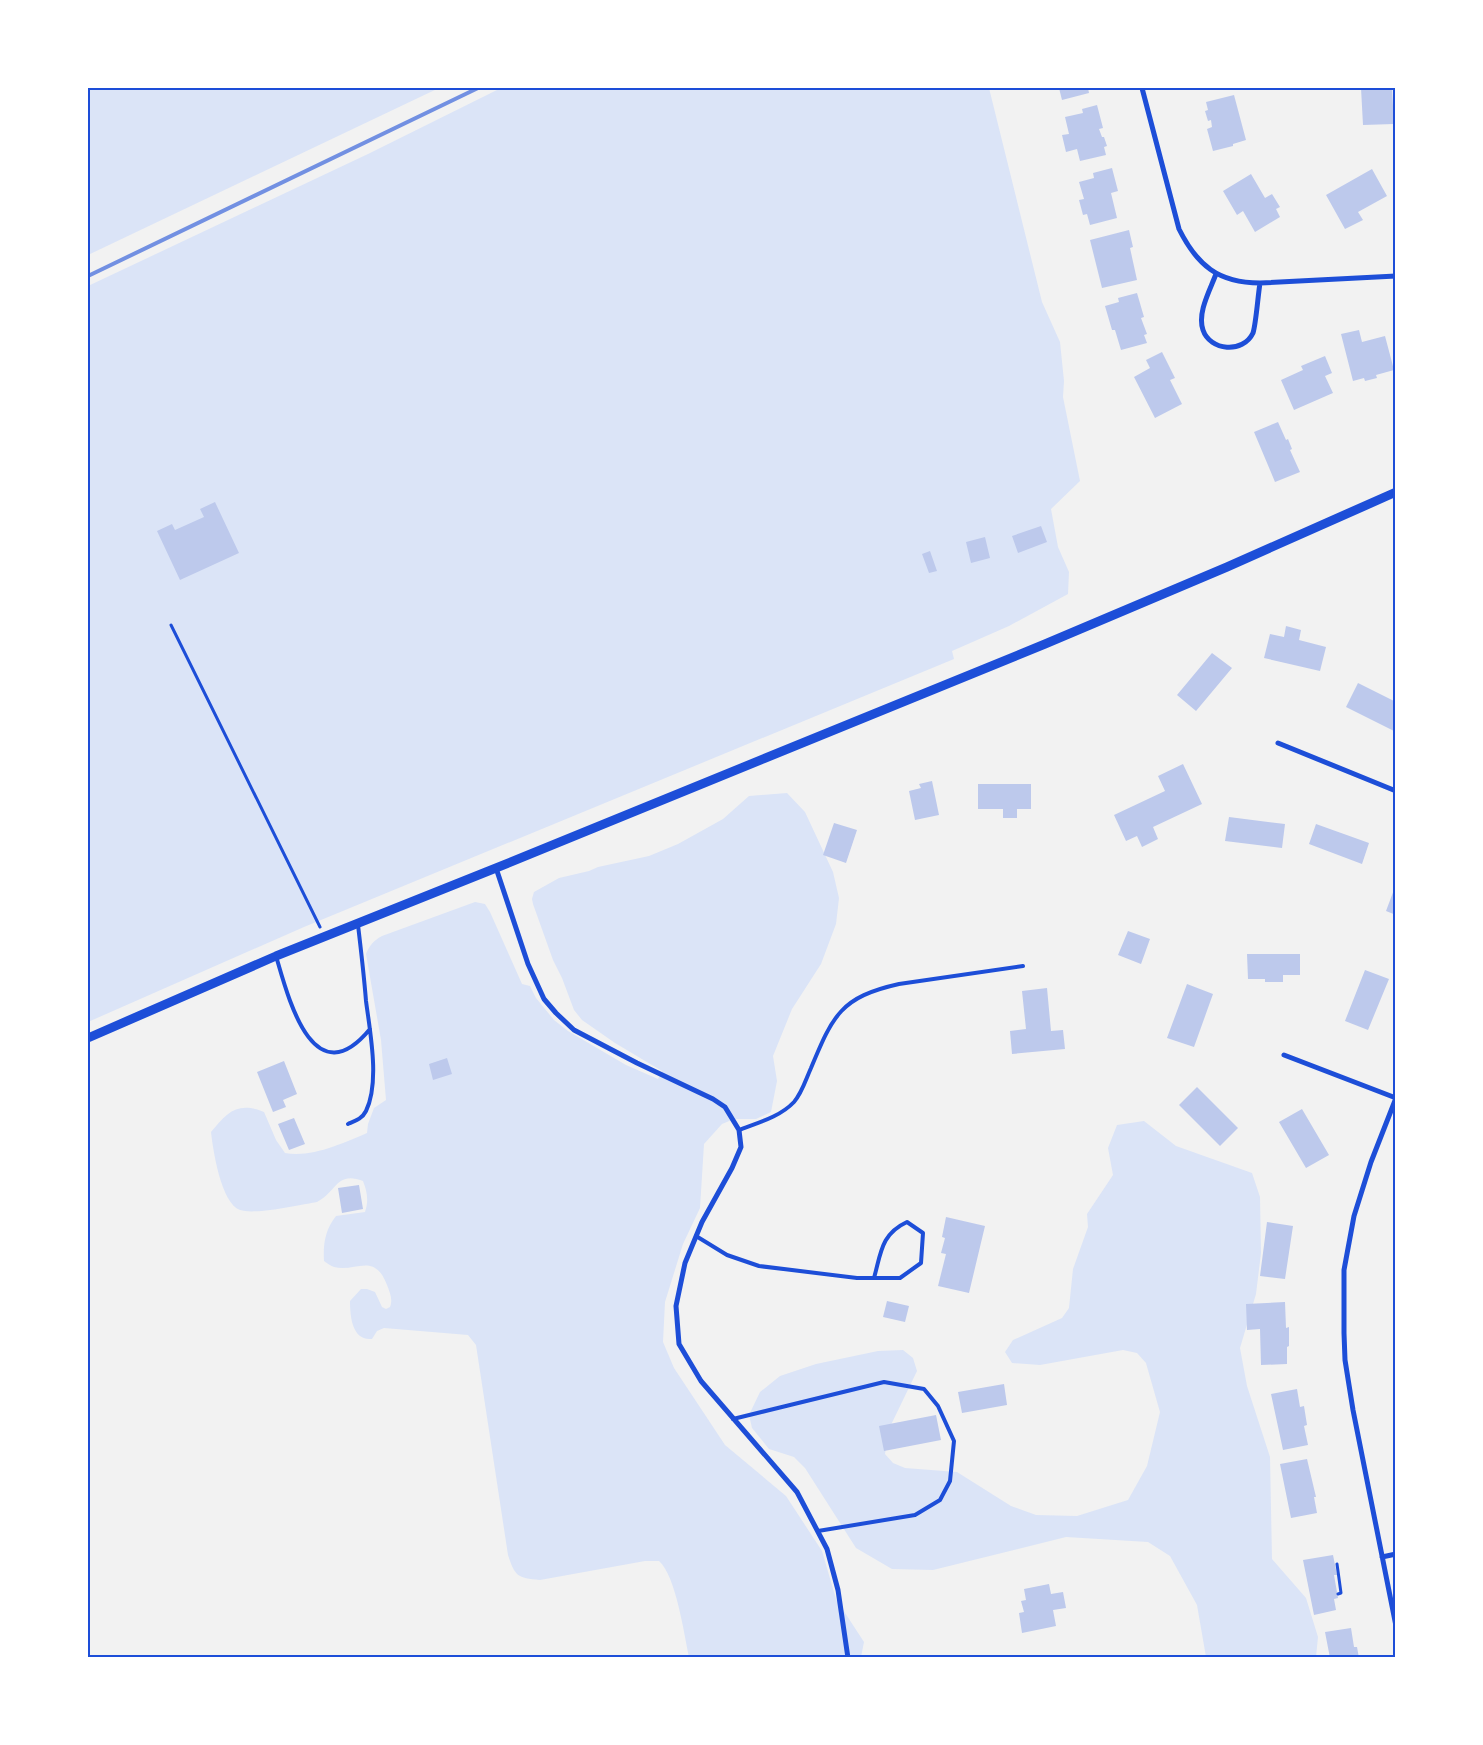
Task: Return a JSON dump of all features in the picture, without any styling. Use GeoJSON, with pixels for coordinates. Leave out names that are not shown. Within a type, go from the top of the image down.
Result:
{"type":"FeatureCollection","features":[{"type":"Feature","properties":{"kind":"street"},"geometry":{"type":"LineString","coordinates":[[1142,88],[1179,229],[1199,261],[1216,274],[1245,283],[1396,276]]}},
{"type":"Feature","properties":{"kind":"street"},"geometry":{"type":"LineString","coordinates":[[1216,274],[1204,307],[1203,330],[1208,338],[1224,348],[1236,346],[1246,341],[1252,333],[1260,283]]}},
{"type":"Feature","properties":{"kind":"street"},"geometry":{"type":"LineString","coordinates":[[88,1038],[276,956],[1045,644],[1227,567],[1396,492]]}},
{"type":"Feature","properties":{"kind":"street"},"geometry":{"type":"LineString","coordinates":[[1278,743],[1396,791]]}},
{"type":"Feature","properties":{"kind":"street"},"geometry":{"type":"LineString","coordinates":[[496,868],[528,964],[544,998],[556,1014],[574,1030],[725,1107],[739,1130],[741,1147],[732,1168],[702,1222],[685,1263],[676,1306],[679,1344],[701,1381],[797,1492],[818,1531],[827,1549],[838,1590],[848,1658]]}},
{"type":"Feature","properties":{"kind":"street"},"geometry":{"type":"LineString","coordinates":[[1284,1055],[1395,1098],[1371,1162],[1357,1207],[1344,1270],[1344,1333],[1348,1384],[1396,1626]]}},
{"type":"Feature","properties":{"kind":"street"},"geometry":{"type":"LineString","coordinates":[[1382,1557],[1396,1554]]}},
{"type":"Feature","properties":{"kind":"lane"},"geometry":{"type":"LineString","coordinates":[[348,1124],[362,1117],[369,1102],[372,1079],[370,1029],[358,923]]}},
{"type":"Feature","properties":{"kind":"lane"},"geometry":{"type":"LineString","coordinates":[[276,956],[294,1011],[310,1041],[326,1051],[334,1052],[355,1045],[370,1029]]}},
{"type":"Feature","properties":{"kind":"lane"},"geometry":{"type":"LineString","coordinates":[[739,1130],[776,1115],[795,1102],[831,1024],[852,1000],[880,988],[899,984],[1023,966]]}},
{"type":"Feature","properties":{"kind":"lane"},"geometry":{"type":"LineString","coordinates":[[696,1236],[727,1256],[759,1266],[858,1278],[874,1278],[900,1278],[921,1263],[924,1232],[907,1222],[896,1227],[884,1242],[874,1278]]}},
{"type":"Feature","properties":{"kind":"lane"},"geometry":{"type":"LineString","coordinates":[[733,1419],[884,1382],[924,1389],[938,1406],[954,1441],[950,1481],[940,1500],[916,1515],[818,1531]]}},
{"type":"Feature","properties":{"kind":"path"},"geometry":{"type":"LineString","coordinates":[[171,625],[325,936]]}},
{"type":"Feature","properties":{"kind":"path"},"geometry":{"type":"LineString","coordinates":[[1337,1564],[1341,1593],[1338,1594]]}},
{"type":"Feature","properties":{"kind":"shaded area"},"geometry":{"type":"Polygon","coordinates":[[[88,88],[439,88],[88,255],[88,88]]]}},
{"type":"Feature","properties":{"kind":"shaded area"},"geometry":{"type":"Polygon","coordinates":[[[501,88],[989,88],[1042,302],[1060,342],[1064,381],[1063,397],[1080,481],[1051,509],[1058,547],[1069,572],[1068,594],[1009,626],[952,651],[954,659],[304,927],[88,1022],[88,286],[368,154],[501,88]]]}},
{"type":"Feature","properties":{"kind":"shaded area"},"geometry":{"type":"Polygon","coordinates":[[[787,793],[805,812],[833,872],[839,898],[836,924],[821,964],[792,1009],[773,1056],[777,1081],[771,1112],[756,1119],[734,1119],[722,1124],[704,1144],[700,1208],[683,1244],[665,1302],[663,1342],[674,1368],[725,1445],[786,1496],[822,1551],[836,1599],[864,1642],[861,1657],[689,1657],[675,1592],[665,1568],[659,1561],[645,1561],[540,1580],[522,1577],[515,1572],[508,1555],[476,1345],[468,1335],[384,1328],[377,1331],[372,1339],[365,1339],[356,1332],[352,1320],[350,1301],[361,1289],[367,1289],[375,1292],[382,1307],[386,1309],[390,1307],[391,1296],[382,1275],[370,1266],[342,1268],[333,1267],[324,1261],[326,1237],[329,1227],[336,1216],[365,1212],[367,1196],[363,1181],[347,1179],[342,1181],[317,1202],[266,1210],[240,1210],[233,1205],[223,1187],[216,1163],[211,1132],[222,1119],[234,1110],[247,1108],[264,1112],[276,1140],[285,1153],[316,1152],[367,1133],[374,1108],[386,1100],[381,1040],[367,951],[382,936],[475,902],[485,904],[522,984],[530,986],[536,998],[554,1020],[568,1031],[626,1065],[658,1079],[662,1071],[615,1043],[582,1020],[574,1010],[553,960],[533,904],[534,892],[559,878],[649,856],[678,844],[723,819],[749,796],[787,793]]]}},
{"type":"Feature","properties":{"kind":"shaded area"},"geometry":{"type":"Polygon","coordinates":[[[1144,1121],[1176,1146],[1252,1173],[1260,1197],[1261,1253],[1256,1294],[1240,1348],[1247,1386],[1270,1457],[1272,1559],[1306,1598],[1318,1637],[1316,1657],[1206,1657],[1197,1605],[1170,1556],[1148,1542],[1066,1537],[933,1570],[892,1569],[856,1548],[805,1468],[794,1457],[769,1449],[752,1428],[749,1415],[760,1392],[780,1376],[816,1364],[878,1351],[903,1350],[913,1358],[917,1371],[889,1429],[885,1454],[893,1463],[905,1468],[957,1472],[1011,1506],[1036,1515],[1077,1516],[1128,1500],[1147,1466],[1160,1412],[1146,1363],[1137,1353],[1123,1350],[1040,1365],[1012,1363],[1005,1352],[1013,1340],[1062,1318],[1069,1308],[1073,1269],[1088,1227],[1087,1214],[1113,1175],[1108,1148],[1117,1125],[1144,1121]]]}},
{"type":"Feature","properties":{"kind":"building"},"geometry":{"type":"Polygon","coordinates":[[[1059,88],[1088,88],[1089,93],[1062,100],[1059,88]]]}},
{"type":"Feature","properties":{"kind":"building"},"geometry":{"type":"Polygon","coordinates":[[[1361,88],[1392,88],[1394,124],[1363,125],[1361,88]]]}},
{"type":"Feature","properties":{"kind":"building"},"geometry":{"type":"Polygon","coordinates":[[[1234,95],[1246,140],[1233,144],[1233,146],[1213,151],[1207,129],[1212,127],[1211,120],[1208,121],[1205,111],[1208,110],[1206,102],[1234,95]]]}},
{"type":"Feature","properties":{"kind":"building"},"geometry":{"type":"Polygon","coordinates":[[[1097,105],[1103,128],[1099,129],[1107,146],[1104,147],[1106,155],[1080,161],[1077,149],[1066,152],[1062,135],[1069,134],[1065,117],[1083,113],[1082,109],[1097,105]]]}},
{"type":"Feature","properties":{"kind":"building"},"geometry":{"type":"Polygon","coordinates":[[[1112,168],[1118,191],[1111,193],[1117,218],[1090,225],[1087,214],[1083,215],[1079,200],[1084,199],[1079,182],[1094,178],[1093,173],[1112,168]]]}},
{"type":"Feature","properties":{"kind":"building"},"geometry":{"type":"Polygon","coordinates":[[[1372,169],[1387,196],[1358,212],[1363,220],[1345,229],[1326,195],[1372,169]]]}},
{"type":"Feature","properties":{"kind":"building"},"geometry":{"type":"Polygon","coordinates":[[[1251,174],[1265,198],[1272,194],[1280,207],[1276,209],[1280,217],[1255,232],[1243,211],[1237,215],[1223,191],[1251,174]]]}},
{"type":"Feature","properties":{"kind":"building"},"geometry":{"type":"Polygon","coordinates":[[[1129,230],[1133,247],[1130,248],[1137,280],[1102,288],[1090,240],[1129,230]]]}},
{"type":"Feature","properties":{"kind":"building"},"geometry":{"type":"Polygon","coordinates":[[[1137,293],[1144,317],[1141,318],[1147,334],[1144,335],[1147,343],[1121,350],[1115,330],[1112,330],[1105,306],[1119,302],[1118,298],[1137,293]]]}},
{"type":"Feature","properties":{"kind":"building"},"geometry":{"type":"Polygon","coordinates":[[[1359,330],[1362,342],[1385,336],[1394,370],[1376,375],[1377,378],[1365,381],[1364,378],[1353,381],[1341,334],[1359,330]]]}},
{"type":"Feature","properties":{"kind":"building"},"geometry":{"type":"Polygon","coordinates":[[[1162,352],[1175,378],[1170,380],[1182,404],[1155,418],[1134,377],[1150,368],[1146,360],[1162,352]]]}},
{"type":"Feature","properties":{"kind":"building"},"geometry":{"type":"Polygon","coordinates":[[[1325,356],[1332,373],[1325,376],[1333,393],[1294,410],[1281,380],[1303,370],[1301,366],[1325,356]]]}},
{"type":"Feature","properties":{"kind":"building"},"geometry":{"type":"Polygon","coordinates":[[[1278,422],[1286,440],[1288,439],[1292,449],[1290,450],[1300,472],[1275,482],[1254,432],[1278,422]]]}},
{"type":"Feature","properties":{"kind":"building"},"geometry":{"type":"Polygon","coordinates":[[[215,502],[239,553],[180,580],[157,531],[172,524],[175,530],[204,517],[200,509],[215,502]]]}},
{"type":"Feature","properties":{"kind":"building"},"geometry":{"type":"Polygon","coordinates":[[[1041,526],[1047,542],[1018,553],[1012,536],[1041,526]]]}},
{"type":"Feature","properties":{"kind":"building"},"geometry":{"type":"Polygon","coordinates":[[[985,537],[990,558],[971,563],[966,542],[985,537]]]}},
{"type":"Feature","properties":{"kind":"building"},"geometry":{"type":"Polygon","coordinates":[[[930,551],[937,571],[929,573],[922,554],[930,551]]]}},
{"type":"Feature","properties":{"kind":"building"},"geometry":{"type":"Polygon","coordinates":[[[1286,626],[1301,630],[1299,640],[1326,647],[1320,671],[1264,658],[1270,634],[1284,637],[1286,626]]]}},
{"type":"Feature","properties":{"kind":"building"},"geometry":{"type":"Polygon","coordinates":[[[1212,653],[1232,668],[1196,711],[1177,695],[1212,653]]]}},
{"type":"Feature","properties":{"kind":"building"},"geometry":{"type":"Polygon","coordinates":[[[1358,683],[1396,702],[1396,727],[1394,731],[1346,707],[1358,683]]]}},
{"type":"Feature","properties":{"kind":"building"},"geometry":{"type":"Polygon","coordinates":[[[1183,764],[1202,804],[1153,827],[1158,839],[1142,847],[1137,836],[1126,841],[1114,815],[1165,791],[1158,776],[1183,764]]]}},
{"type":"Feature","properties":{"kind":"building"},"geometry":{"type":"Polygon","coordinates":[[[932,781],[939,815],[915,820],[909,791],[921,788],[919,784],[932,781]]]}},
{"type":"Feature","properties":{"kind":"building"},"geometry":{"type":"Polygon","coordinates":[[[978,784],[1031,784],[1031,809],[1017,809],[1017,818],[1003,818],[1003,809],[978,809],[978,784]]]}},
{"type":"Feature","properties":{"kind":"building"},"geometry":{"type":"Polygon","coordinates":[[[1229,817],[1285,824],[1282,848],[1225,841],[1229,817]]]}},
{"type":"Feature","properties":{"kind":"building"},"geometry":{"type":"Polygon","coordinates":[[[834,823],[857,830],[846,863],[823,855],[834,823]]]}},
{"type":"Feature","properties":{"kind":"building"},"geometry":{"type":"Polygon","coordinates":[[[1316,824],[1369,843],[1362,864],[1309,844],[1316,824]]]}},
{"type":"Feature","properties":{"kind":"building"},"geometry":{"type":"Polygon","coordinates":[[[1396,887],[1396,915],[1386,911],[1396,887]]]}},
{"type":"Feature","properties":{"kind":"building"},"geometry":{"type":"Polygon","coordinates":[[[1128,931],[1150,939],[1141,964],[1118,955],[1128,931]]]}},
{"type":"Feature","properties":{"kind":"building"},"geometry":{"type":"Polygon","coordinates":[[[1247,954],[1300,954],[1300,975],[1283,975],[1283,982],[1265,982],[1265,979],[1248,979],[1247,954]]]}},
{"type":"Feature","properties":{"kind":"building"},"geometry":{"type":"Polygon","coordinates":[[[1365,970],[1389,979],[1368,1030],[1345,1021],[1365,970]]]}},
{"type":"Feature","properties":{"kind":"building"},"geometry":{"type":"Polygon","coordinates":[[[1187,984],[1213,994],[1194,1047],[1167,1038],[1187,984]]]}},
{"type":"Feature","properties":{"kind":"building"},"geometry":{"type":"Polygon","coordinates":[[[1047,988],[1051,1031],[1063,1030],[1065,1049],[1012,1054],[1010,1031],[1026,1029],[1022,991],[1047,988]]]}},
{"type":"Feature","properties":{"kind":"building"},"geometry":{"type":"Polygon","coordinates":[[[447,1058],[452,1074],[433,1080],[429,1064],[447,1058]]]}},
{"type":"Feature","properties":{"kind":"building"},"geometry":{"type":"Polygon","coordinates":[[[284,1061],[297,1094],[283,1100],[286,1107],[273,1112],[257,1072],[284,1061]]]}},
{"type":"Feature","properties":{"kind":"building"},"geometry":{"type":"Polygon","coordinates":[[[1197,1087],[1238,1128],[1220,1146],[1179,1105],[1197,1087]]]}},
{"type":"Feature","properties":{"kind":"building"},"geometry":{"type":"Polygon","coordinates":[[[1302,1109],[1329,1155],[1306,1168],[1279,1122],[1302,1109]]]}},
{"type":"Feature","properties":{"kind":"building"},"geometry":{"type":"Polygon","coordinates":[[[294,1118],[305,1144],[289,1150],[278,1124],[294,1118]]]}},
{"type":"Feature","properties":{"kind":"building"},"geometry":{"type":"Polygon","coordinates":[[[359,1185],[363,1209],[342,1213],[338,1188],[359,1185]]]}},
{"type":"Feature","properties":{"kind":"building"},"geometry":{"type":"Polygon","coordinates":[[[946,1217],[985,1226],[969,1293],[938,1286],[946,1254],[941,1253],[945,1238],[942,1237],[946,1217]]]}},
{"type":"Feature","properties":{"kind":"building"},"geometry":{"type":"Polygon","coordinates":[[[1267,1222],[1293,1226],[1285,1279],[1260,1276],[1267,1222]]]}},
{"type":"Feature","properties":{"kind":"building"},"geometry":{"type":"Polygon","coordinates":[[[887,1301],[909,1306],[905,1322],[883,1317],[887,1301]]]}},
{"type":"Feature","properties":{"kind":"building"},"geometry":{"type":"Polygon","coordinates":[[[1285,1302],[1286,1328],[1289,1327],[1287,1364],[1261,1365],[1260,1329],[1247,1330],[1246,1304],[1285,1302]]]}},
{"type":"Feature","properties":{"kind":"building"},"geometry":{"type":"Polygon","coordinates":[[[1004,1384],[1007,1405],[962,1413],[958,1392],[1004,1384]]]}},
{"type":"Feature","properties":{"kind":"building"},"geometry":{"type":"Polygon","coordinates":[[[1297,1389],[1300,1407],[1304,1406],[1307,1425],[1304,1426],[1308,1445],[1283,1450],[1271,1394],[1297,1389]]]}},
{"type":"Feature","properties":{"kind":"building"},"geometry":{"type":"Polygon","coordinates":[[[936,1415],[941,1440],[884,1451],[879,1426],[936,1415]]]}},
{"type":"Feature","properties":{"kind":"building"},"geometry":{"type":"Polygon","coordinates":[[[1307,1459],[1316,1497],[1314,1497],[1317,1513],[1291,1518],[1280,1464],[1307,1459]]]}},
{"type":"Feature","properties":{"kind":"building"},"geometry":{"type":"Polygon","coordinates":[[[1333,1555],[1337,1575],[1334,1575],[1338,1598],[1334,1599],[1336,1610],[1314,1615],[1303,1560],[1333,1555]]]}},
{"type":"Feature","properties":{"kind":"building"},"geometry":{"type":"Polygon","coordinates":[[[1049,1584],[1051,1594],[1063,1592],[1066,1608],[1053,1610],[1056,1626],[1022,1633],[1019,1613],[1024,1612],[1021,1601],[1026,1600],[1024,1589],[1049,1584]]]}},
{"type":"Feature","properties":{"kind":"building"},"geometry":{"type":"Polygon","coordinates":[[[1351,1628],[1354,1647],[1357,1647],[1359,1658],[1330,1658],[1325,1632],[1351,1628]]]}},
{"type":"Feature","properties":{"kind":"railway"},"geometry":{"type":"LineString","coordinates":[[88,276],[478,88]]}}]}
